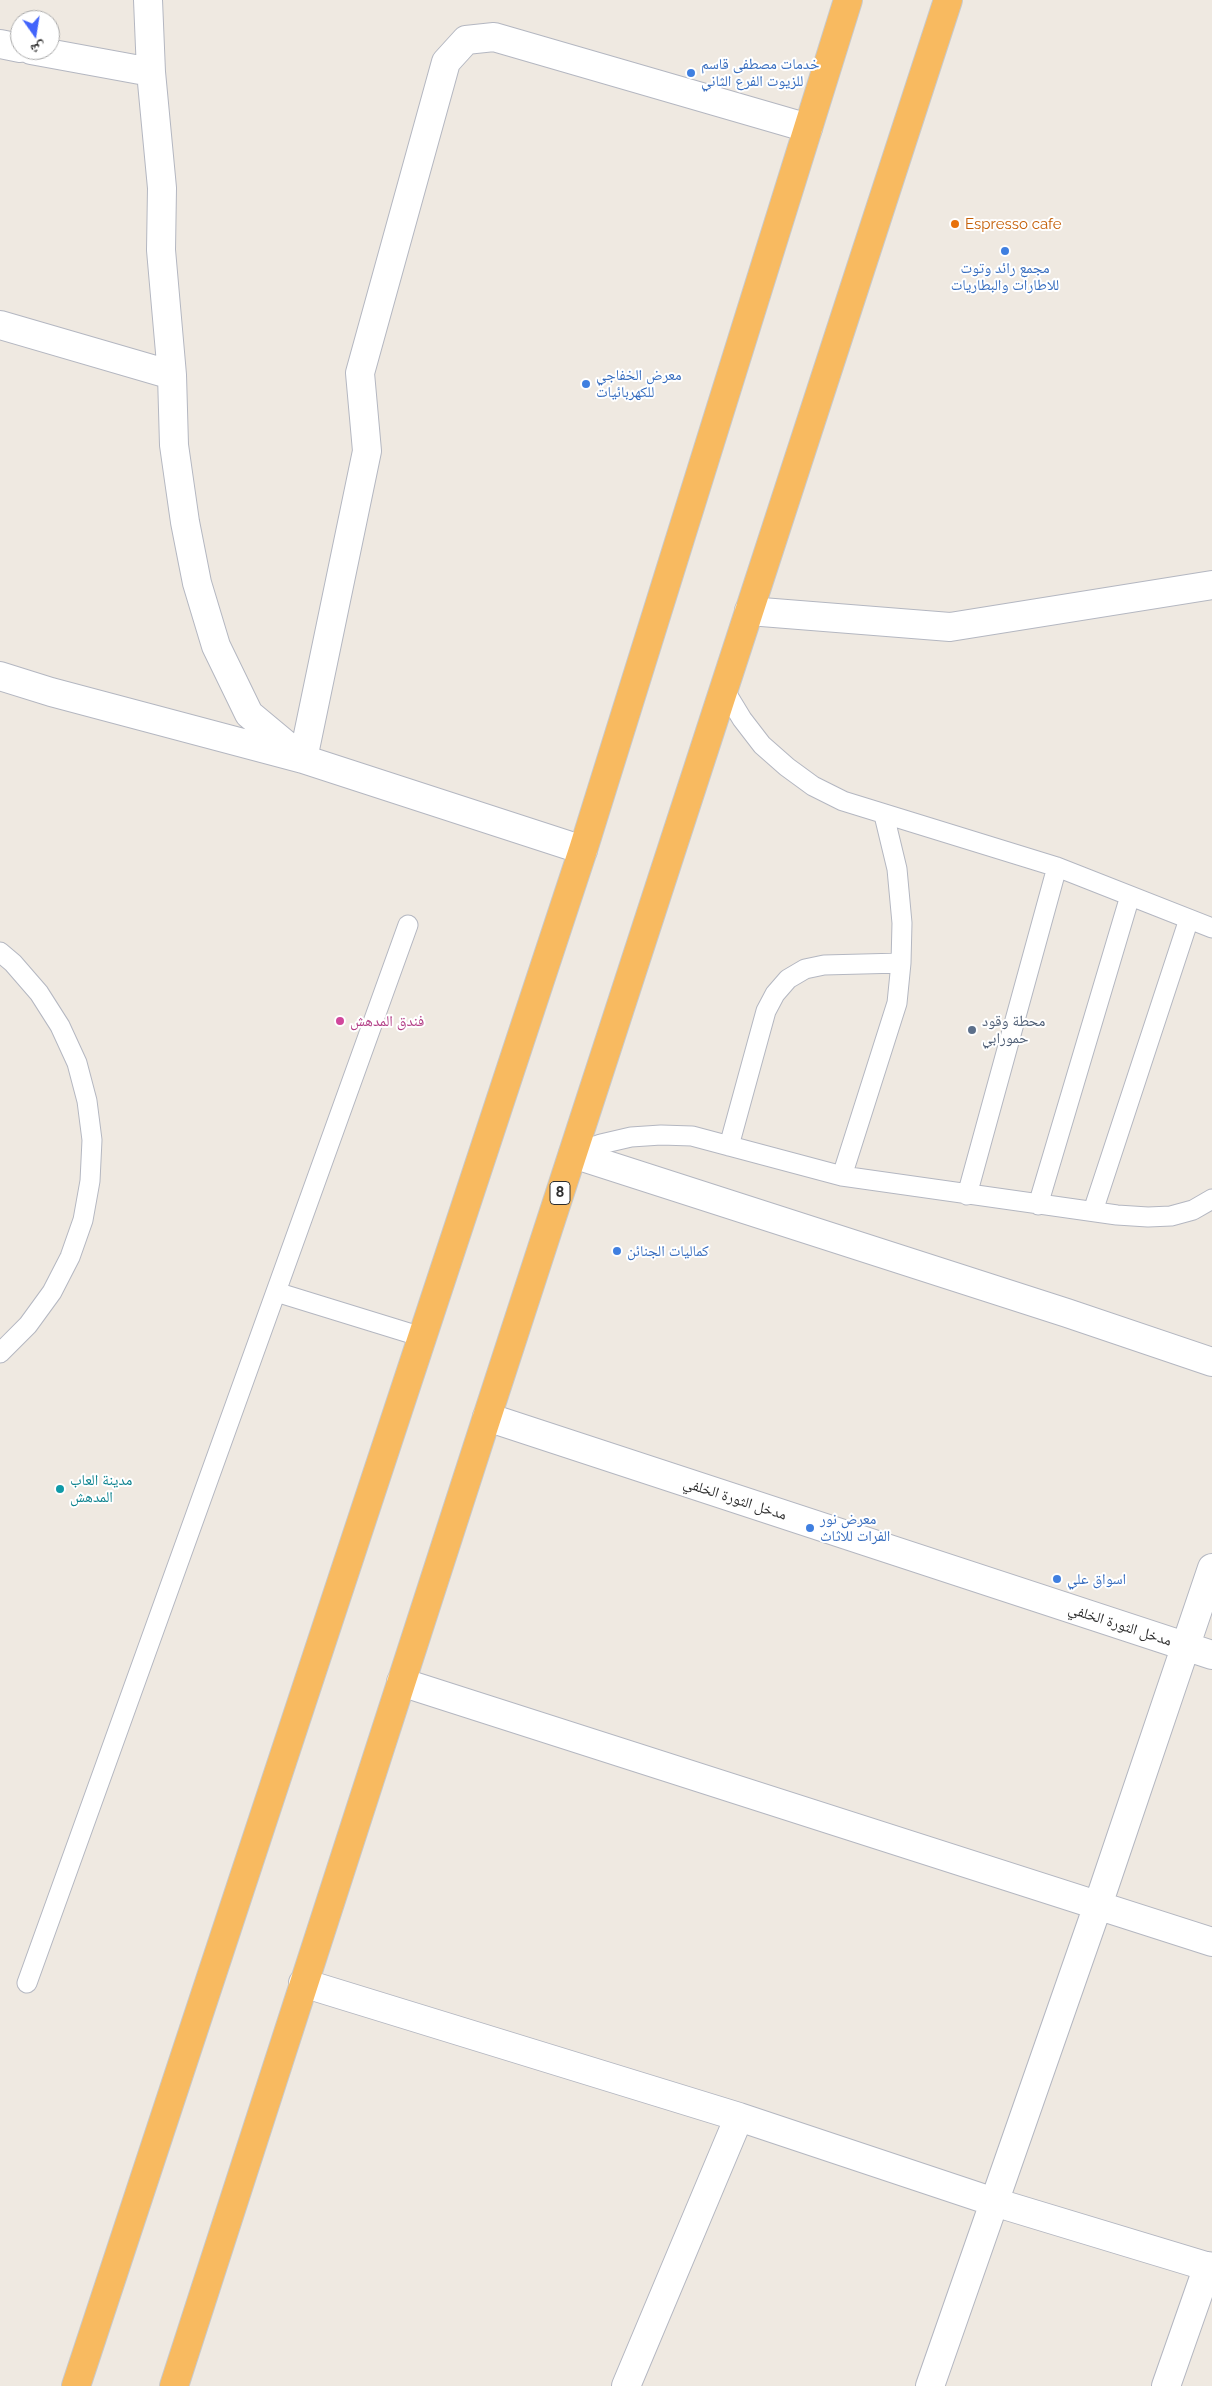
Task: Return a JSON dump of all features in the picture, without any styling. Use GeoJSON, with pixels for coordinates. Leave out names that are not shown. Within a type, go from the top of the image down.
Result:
{"type":"FeatureCollection","features":[{"type":"Feature","properties":{"kind":"highway"},"geometry":{"type":"LineString","coordinates":[[76,2386],[583,850],[848,0]]}},
{"type":"Feature","properties":{"kind":"highway","name":"8"},"geometry":{"type":"LineString","coordinates":[[174,2386],[303,1983],[572,1154],[725,691],[749,611],[948,0]]}},
{"type":"Feature","properties":{"kind":"street"},"geometry":{"type":"LineString","coordinates":[[148,0],[151,72],[162,188],[161,250],[172,375],[174,445],[185,522],[197,583],[216,646],[249,714],[303,759]]}},
{"type":"Feature","properties":{"kind":"street"},"geometry":{"type":"LineString","coordinates":[[303,759],[367,451],[360,373],[446,62],[466,40],[494,37],[808,128]]}},
{"type":"Feature","properties":{"kind":"street"},"geometry":{"type":"LineString","coordinates":[[60,55],[151,72]]}},
{"type":"Feature","properties":{"kind":"street"},"geometry":{"type":"LineString","coordinates":[[0,325],[172,375]]}},
{"type":"Feature","properties":{"kind":"street"},"geometry":{"type":"LineString","coordinates":[[749,611],[950,627],[1212,585]]}},
{"type":"Feature","properties":{"kind":"street"},"geometry":{"type":"LineString","coordinates":[[0,676],[51,692],[303,759],[583,850]]}},
{"type":"Feature","properties":{"kind":"street"},"geometry":{"type":"LineString","coordinates":[[572,1154],[1067,1313],[1212,1362]]}},
{"type":"Feature","properties":{"kind":"street","name":"مدخل الثورة الخلفي"},"geometry":{"type":"LineString","coordinates":[[487,1417],[1212,1655]]}},
{"type":"Feature","properties":{"kind":"street"},"geometry":{"type":"LineString","coordinates":[[930,2386],[1098,1905],[1212,1568]]}},
{"type":"Feature","properties":{"kind":"street"},"geometry":{"type":"LineString","coordinates":[[401,1682],[1212,1942]]}},
{"type":"Feature","properties":{"kind":"street"},"geometry":{"type":"LineString","coordinates":[[303,1983],[739,2117],[994,2202],[1210,2267],[1166,2386]]}},
{"type":"Feature","properties":{"kind":"street"},"geometry":{"type":"LineString","coordinates":[[626,2386],[739,2117]]}},
{"type":"Feature","properties":{"kind":"lane"},"geometry":{"type":"LineString","coordinates":[[725,691],[742,719],[762,745],[813,786],[843,801],[1057,868],[1212,928]]}},
{"type":"Feature","properties":{"kind":"lane"},"geometry":{"type":"LineString","coordinates":[[842,1176],[896,1003],[901,963],[902,923],[897,868],[884,815]]}},
{"type":"Feature","properties":{"kind":"lane"},"geometry":{"type":"LineString","coordinates":[[966,1195],[1057,868]]}},
{"type":"Feature","properties":{"kind":"lane"},"geometry":{"type":"LineString","coordinates":[[1038,1205],[1130,896]]}},
{"type":"Feature","properties":{"kind":"lane"},"geometry":{"type":"LineString","coordinates":[[1093,1211],[1189,919]]}},
{"type":"Feature","properties":{"kind":"lane"},"geometry":{"type":"LineString","coordinates":[[27,1983],[408,925]]}},
{"type":"Feature","properties":{"kind":"lane"},"geometry":{"type":"LineString","coordinates":[[0,952],[38,993],[60,1026],[76,1063],[87,1101],[92,1140],[90,1181],[83,1220],[70,1257],[52,1292],[28,1325],[0,1353]]}},
{"type":"Feature","properties":{"kind":"lane"},"geometry":{"type":"LineString","coordinates":[[728,1146],[766,1010],[775,994],[788,979],[805,969],[824,965],[901,963]]}},
{"type":"Feature","properties":{"kind":"lane"},"geometry":{"type":"LineString","coordinates":[[572,1154],[609,1142],[661,1135],[692,1136],[842,1176],[1038,1205],[1148,1217],[1171,1216],[1193,1210],[1212,1199]]}},
{"type":"Feature","properties":{"kind":"lane"},"geometry":{"type":"LineString","coordinates":[[276,1292],[422,1337]]}},
{"type":"Feature","properties":{"kind":"place","name":"خدمات مصطفى قاسم للزيوت الفرع الثاني"},"geometry":{"type":"Point","coordinates":[691,73]}},
{"type":"Feature","properties":{"kind":"place","name":"Espresso cafe"},"geometry":{"type":"Point","coordinates":[955,224]}},
{"type":"Feature","properties":{"kind":"place","name":"مجمع رائد وتوت للاطارات والبطاريات"},"geometry":{"type":"Point","coordinates":[1005,251]}},
{"type":"Feature","properties":{"kind":"place","name":"معرض الخفاجي للكهربائيات"},"geometry":{"type":"Point","coordinates":[586,384]}},
{"type":"Feature","properties":{"kind":"place","name":"فندق المدهش"},"geometry":{"type":"Point","coordinates":[340,1021]}},
{"type":"Feature","properties":{"kind":"place","name":"محطة وقود حمورابي"},"geometry":{"type":"Point","coordinates":[972,1030]}},
{"type":"Feature","properties":{"kind":"place","name":"كماليات الجنائن"},"geometry":{"type":"Point","coordinates":[617,1251]}},
{"type":"Feature","properties":{"kind":"place","name":"مدينة العاب المدهش"},"geometry":{"type":"Point","coordinates":[60,1489]}},
{"type":"Feature","properties":{"kind":"place","name":"معرض نور الفرات للاثاث"},"geometry":{"type":"Point","coordinates":[810,1528]}},
{"type":"Feature","properties":{"kind":"place","name":"اسواق علي"},"geometry":{"type":"Point","coordinates":[1057,1579]}}]}
